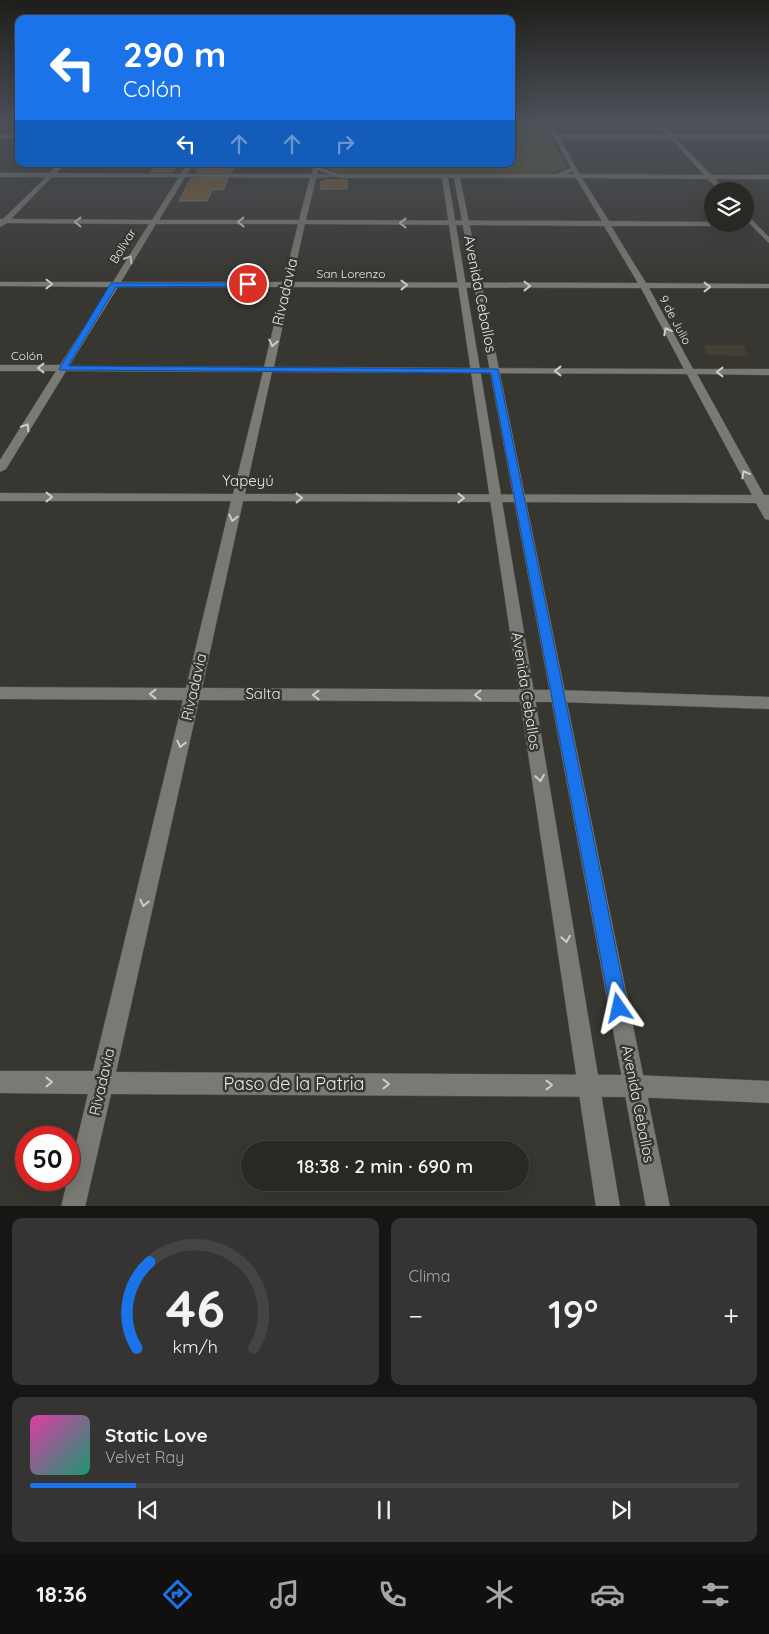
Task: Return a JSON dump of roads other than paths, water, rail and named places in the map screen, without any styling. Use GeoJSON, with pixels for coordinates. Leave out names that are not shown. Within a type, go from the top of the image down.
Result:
{"type":"FeatureCollection","features":[{"type":"Feature","properties":{"kind":"street"},"geometry":{"type":"LineString","coordinates":[[2,223],[48,178]]}},
{"type":"Feature","properties":{"kind":"street","name":"Bolívar"},"geometry":{"type":"LineString","coordinates":[[0,469],[181,178]]}},
{"type":"Feature","properties":{"kind":"street","name":"Rivadavia"},"geometry":{"type":"LineString","coordinates":[[74,1206],[286,284],[313,178]]}},
{"type":"Feature","properties":{"kind":"street","name":"Avenida Ceballos"},"geometry":{"type":"LineString","coordinates":[[445,178],[474,370],[608,1206]]}},
{"type":"Feature","properties":{"kind":"street","name":"Avenida Ceballos"},"geometry":{"type":"LineString","coordinates":[[457,178],[658,1206]]}},
{"type":"Feature","properties":{"kind":"street","name":"9 de Julio"},"geometry":{"type":"LineString","coordinates":[[580,178],[644,287],[688,372],[764,499],[769,516]]}},
{"type":"Feature","properties":{"kind":"street"},"geometry":{"type":"LineString","coordinates":[[2,223],[704,224]]}},
{"type":"Feature","properties":{"kind":"street"},"geometry":{"type":"LineString","coordinates":[[754,225],[769,241]]}},
{"type":"Feature","properties":{"kind":"street","name":"San Lorenzo"},"geometry":{"type":"LineString","coordinates":[[0,284],[769,286]]}},
{"type":"Feature","properties":{"kind":"street","name":"Colón"},"geometry":{"type":"LineString","coordinates":[[0,368],[769,372]]}},
{"type":"Feature","properties":{"kind":"street","name":"Yapeyú"},"geometry":{"type":"LineString","coordinates":[[0,497],[764,499]]}},
{"type":"Feature","properties":{"kind":"street","name":"Salta"},"geometry":{"type":"LineString","coordinates":[[0,693],[558,696],[769,703]]}},
{"type":"Feature","properties":{"kind":"street","name":"Paso de la Patria"},"geometry":{"type":"LineString","coordinates":[[0,1082],[589,1086]]}},
{"type":"Feature","properties":{"kind":"street"},"geometry":{"type":"LineString","coordinates":[[589,1086],[769,1092]]}}]}
